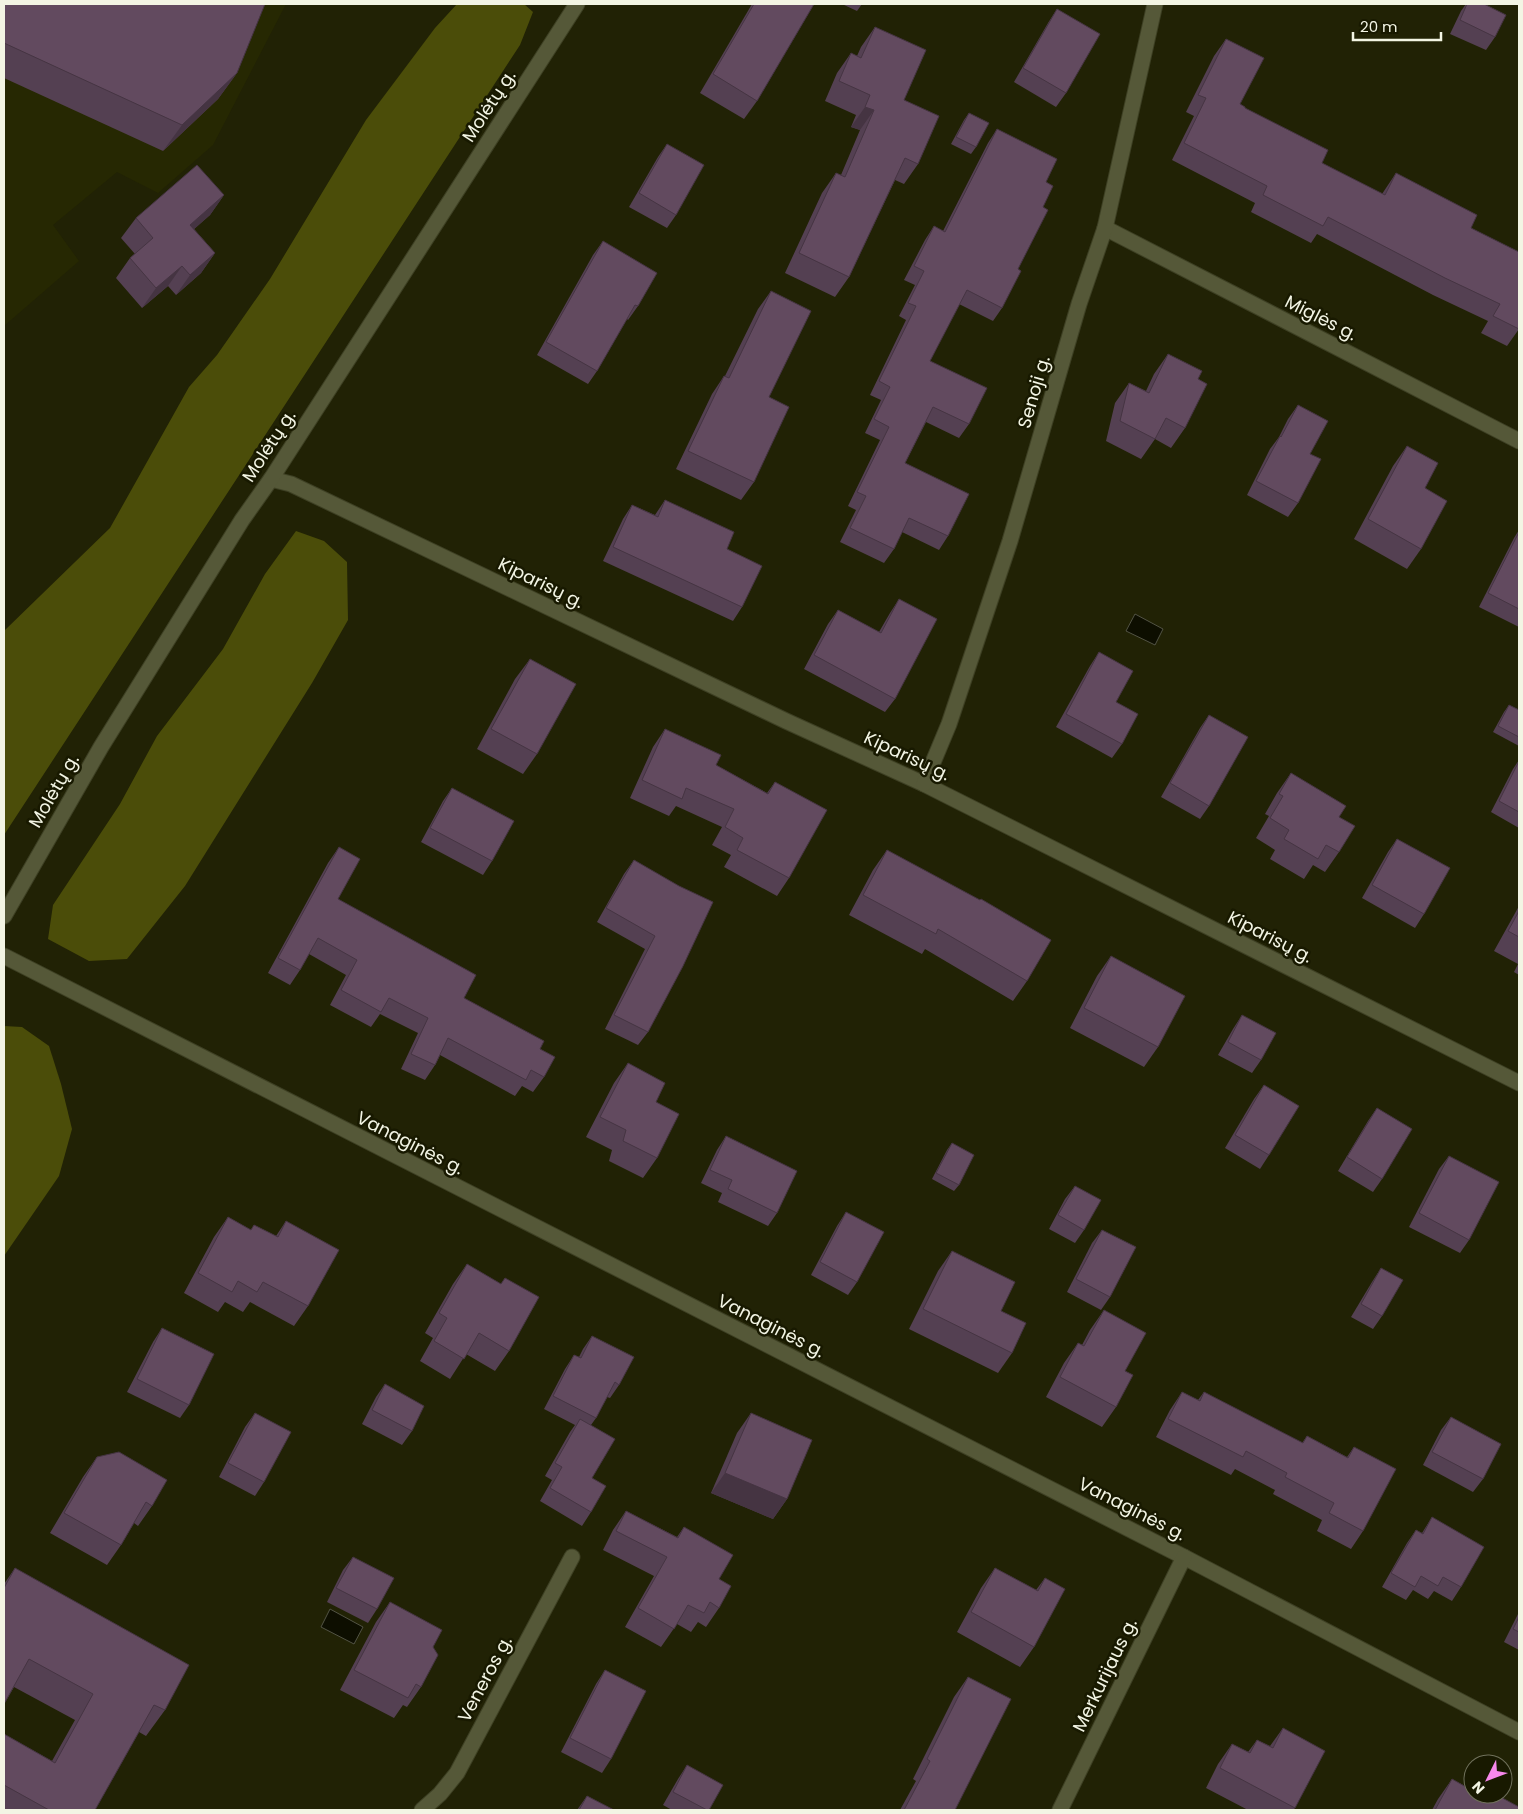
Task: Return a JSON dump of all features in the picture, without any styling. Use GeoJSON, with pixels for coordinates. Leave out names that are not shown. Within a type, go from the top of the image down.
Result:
{"type":"FeatureCollection","features":[{"type":"Feature","properties":{"kind":"street","name":"Molėtų g."},"geometry":{"type":"LineString","coordinates":[[4,916],[101,746],[242,520],[577,4]]}},
{"type":"Feature","properties":{"kind":"street","name":"Senoji g."},"geometry":{"type":"LineString","coordinates":[[924,784],[949,724],[1010,541],[1079,304],[1105,228],[1155,4]]}},
{"type":"Feature","properties":{"kind":"street","name":"Miglės g."},"geometry":{"type":"LineString","coordinates":[[1105,228],[1519,441]]}},
{"type":"Feature","properties":{"kind":"street","name":"Kiparisų g."},"geometry":{"type":"LineString","coordinates":[[271,478],[291,484],[786,721],[924,784],[1519,1083]]}},
{"type":"Feature","properties":{"kind":"street","name":"Vanaginės g."},"geometry":{"type":"LineString","coordinates":[[4,956],[1184,1557],[1519,1732]]}},
{"type":"Feature","properties":{"kind":"street","name":"Veneros g."},"geometry":{"type":"LineString","coordinates":[[422,1810],[440,1794],[456,1773],[572,1557]]}},
{"type":"Feature","properties":{"kind":"street","name":"Merkurijaus g."},"geometry":{"type":"LineString","coordinates":[[1060,1810],[1184,1557]]}},
{"type":"Feature","properties":{"kind":"shaded area"},"geometry":{"type":"Polygon","coordinates":[[[4,4],[286,4],[213,145],[158,193],[117,172],[53,225],[79,261],[4,326],[4,4]]]}},
{"type":"Feature","properties":{"kind":"shaded area"},"geometry":{"type":"Polygon","coordinates":[[[457,4],[524,4],[533,12],[520,45],[4,835],[4,631],[110,528],[189,387],[217,355],[270,279],[366,120],[435,28],[457,4]]]}},
{"type":"Feature","properties":{"kind":"shaded area"},"geometry":{"type":"Polygon","coordinates":[[[296,531],[324,541],[347,562],[348,620],[312,683],[185,886],[127,959],[89,961],[48,939],[53,905],[120,804],[157,736],[223,649],[265,574],[296,531]]]}},
{"type":"Feature","properties":{"kind":"shaded area"},"geometry":{"type":"Polygon","coordinates":[[[1135,614],[1163,629],[1155,645],[1126,631],[1135,614]]]}},
{"type":"Feature","properties":{"kind":"shaded area"},"geometry":{"type":"Polygon","coordinates":[[[4,1026],[22,1027],[49,1046],[72,1129],[59,1176],[4,1256],[4,1026]]]}},
{"type":"Feature","properties":{"kind":"shaded area"},"geometry":{"type":"Polygon","coordinates":[[[330,1609],[363,1627],[354,1644],[321,1627],[330,1609]]]}},
{"type":"Feature","properties":{"kind":"building"},"geometry":{"type":"Polygon","coordinates":[[[4,4],[265,4],[237,73],[182,125],[4,43],[4,4]]]}},
{"type":"Feature","properties":{"kind":"building"},"geometry":{"type":"Polygon","coordinates":[[[754,4],[814,4],[757,101],[713,74],[754,4]]]}},
{"type":"Feature","properties":{"kind":"building"},"geometry":{"type":"Polygon","coordinates":[[[1467,4],[1484,4],[1506,15],[1495,37],[1460,20],[1467,4]]]}},
{"type":"Feature","properties":{"kind":"building"},"geometry":{"type":"Polygon","coordinates":[[[1057,9],[1100,34],[1066,93],[1023,68],[1057,9]]]}},
{"type":"Feature","properties":{"kind":"building"},"geometry":{"type":"Polygon","coordinates":[[[875,27],[926,50],[904,100],[939,116],[918,164],[905,158],[849,277],[799,253],[836,173],[845,177],[874,110],[865,107],[870,95],[839,81],[851,53],[861,58],[875,27]]]}},
{"type":"Feature","properties":{"kind":"building"},"geometry":{"type":"Polygon","coordinates":[[[1226,39],[1264,58],[1240,104],[1245,108],[1328,150],[1322,163],[1385,195],[1396,173],[1477,215],[1471,228],[1519,252],[1519,329],[1493,316],[1500,304],[1445,278],[1328,217],[1323,226],[1263,195],[1267,186],[1184,143],[1206,98],[1198,95],[1226,39]]]}},
{"type":"Feature","properties":{"kind":"building"},"geometry":{"type":"Polygon","coordinates":[[[969,113],[989,123],[976,147],[956,137],[969,113]]]}},
{"type":"Feature","properties":{"kind":"building"},"geometry":{"type":"Polygon","coordinates":[[[997,129],[1057,159],[1046,182],[1053,186],[1043,207],[1048,210],[1018,269],[1021,271],[1002,308],[967,290],[930,361],[987,388],[969,424],[933,407],[905,463],[969,494],[948,536],[909,518],[894,549],[850,528],[866,496],[857,492],[889,427],[874,419],[890,387],[879,381],[916,306],[908,303],[924,271],[914,266],[934,226],[945,232],[997,129]]]}},
{"type":"Feature","properties":{"kind":"building"},"geometry":{"type":"Polygon","coordinates":[[[667,144],[704,165],[676,215],[639,193],[667,144]]]}},
{"type":"Feature","properties":{"kind":"building"},"geometry":{"type":"Polygon","coordinates":[[[197,165],[224,195],[190,225],[215,253],[190,275],[182,266],[156,288],[130,258],[153,238],[136,218],[197,165]]]}},
{"type":"Feature","properties":{"kind":"building"},"geometry":{"type":"Polygon","coordinates":[[[603,241],[657,273],[638,306],[635,305],[597,371],[546,342],[603,241]]]}},
{"type":"Feature","properties":{"kind":"building"},"geometry":{"type":"Polygon","coordinates":[[[771,291],[811,311],[769,397],[789,407],[754,482],[688,451],[724,376],[729,378],[771,291]]]}},
{"type":"Feature","properties":{"kind":"building"},"geometry":{"type":"Polygon","coordinates":[[[1168,354],[1202,371],[1198,379],[1207,384],[1185,428],[1166,418],[1155,439],[1120,421],[1129,383],[1149,393],[1168,354]]]}},
{"type":"Feature","properties":{"kind":"building"},"geometry":{"type":"Polygon","coordinates":[[[1298,405],[1328,421],[1310,454],[1321,459],[1298,503],[1256,481],[1298,405]]]}},
{"type":"Feature","properties":{"kind":"building"},"geometry":{"type":"Polygon","coordinates":[[[1407,446],[1438,463],[1425,488],[1447,501],[1421,549],[1368,519],[1407,446]]]}},
{"type":"Feature","properties":{"kind":"building"},"geometry":{"type":"Polygon","coordinates":[[[665,500],[734,532],[727,549],[762,566],[742,607],[613,547],[632,505],[658,517],[665,500]]]}},
{"type":"Feature","properties":{"kind":"building"},"geometry":{"type":"Polygon","coordinates":[[[1519,532],[1519,609],[1488,593],[1519,532]]]}},
{"type":"Feature","properties":{"kind":"building"},"geometry":{"type":"Polygon","coordinates":[[[899,599],[937,619],[895,699],[814,655],[838,610],[881,633],[899,599]]]}},
{"type":"Feature","properties":{"kind":"building"},"geometry":{"type":"Polygon","coordinates":[[[1099,652],[1133,671],[1116,702],[1138,714],[1122,744],[1066,714],[1099,652]]]}},
{"type":"Feature","properties":{"kind":"building"},"geometry":{"type":"Polygon","coordinates":[[[530,659],[576,684],[537,754],[491,729],[530,659]]]}},
{"type":"Feature","properties":{"kind":"building"},"geometry":{"type":"Polygon","coordinates":[[[1509,705],[1519,710],[1519,737],[1498,726],[1509,705]]]}},
{"type":"Feature","properties":{"kind":"building"},"geometry":{"type":"Polygon","coordinates":[[[1209,715],[1248,737],[1209,806],[1170,783],[1209,715]]]}},
{"type":"Feature","properties":{"kind":"building"},"geometry":{"type":"Polygon","coordinates":[[[665,729],[721,755],[716,765],[768,794],[775,782],[827,810],[789,878],[737,850],[743,838],[725,827],[734,809],[686,788],[682,799],[642,780],[665,729]]]}},
{"type":"Feature","properties":{"kind":"building"},"geometry":{"type":"Polygon","coordinates":[[[1519,761],[1519,812],[1499,801],[1519,761]]]}},
{"type":"Feature","properties":{"kind":"building"},"geometry":{"type":"Polygon","coordinates":[[[1291,773],[1346,806],[1339,817],[1355,826],[1339,852],[1326,845],[1318,859],[1284,839],[1289,830],[1270,818],[1283,796],[1279,794],[1291,773]]]}},
{"type":"Feature","properties":{"kind":"building"},"geometry":{"type":"Polygon","coordinates":[[[452,788],[514,821],[492,861],[430,828],[452,788]]]}},
{"type":"Feature","properties":{"kind":"building"},"geometry":{"type":"Polygon","coordinates":[[[1397,839],[1450,868],[1424,914],[1372,885],[1397,839]]]}},
{"type":"Feature","properties":{"kind":"building"},"geometry":{"type":"Polygon","coordinates":[[[339,847],[360,859],[338,899],[476,975],[464,998],[544,1041],[540,1049],[555,1057],[544,1077],[531,1070],[526,1080],[448,1038],[435,1065],[411,1054],[428,1018],[389,998],[381,1012],[341,990],[357,960],[318,938],[300,970],[278,958],[339,847]]]}},
{"type":"Feature","properties":{"kind":"building"},"geometry":{"type":"Polygon","coordinates":[[[887,850],[981,899],[1051,940],[1027,981],[938,929],[936,934],[863,895],[887,850]]]}},
{"type":"Feature","properties":{"kind":"building"},"geometry":{"type":"Polygon","coordinates":[[[634,860],[679,886],[713,902],[683,966],[648,1032],[614,1015],[655,936],[606,908],[634,860]]]}},
{"type":"Feature","properties":{"kind":"building"},"geometry":{"type":"Polygon","coordinates":[[[1519,911],[1519,937],[1508,931],[1519,911]]]}},
{"type":"Feature","properties":{"kind":"building"},"geometry":{"type":"Polygon","coordinates":[[[1111,956],[1185,996],[1158,1047],[1084,1008],[1111,956]]]}},
{"type":"Feature","properties":{"kind":"building"},"geometry":{"type":"Polygon","coordinates":[[[1242,1015],[1276,1033],[1261,1060],[1228,1042],[1242,1015]]]}},
{"type":"Feature","properties":{"kind":"building"},"geometry":{"type":"Polygon","coordinates":[[[628,1063],[665,1083],[656,1102],[679,1114],[657,1158],[623,1141],[626,1130],[600,1117],[628,1063]]]}},
{"type":"Feature","properties":{"kind":"building"},"geometry":{"type":"Polygon","coordinates":[[[1264,1085],[1299,1106],[1269,1155],[1235,1135],[1264,1085]]]}},
{"type":"Feature","properties":{"kind":"building"},"geometry":{"type":"Polygon","coordinates":[[[1377,1108],[1412,1129],[1382,1179],[1347,1157],[1377,1108]]]}},
{"type":"Feature","properties":{"kind":"building"},"geometry":{"type":"Polygon","coordinates":[[[726,1136],[797,1171],[777,1213],[728,1189],[732,1180],[710,1170],[726,1136]]]}},
{"type":"Feature","properties":{"kind":"building"},"geometry":{"type":"Polygon","coordinates":[[[952,1143],[974,1155],[959,1185],[936,1173],[952,1143]]]}},
{"type":"Feature","properties":{"kind":"building"},"geometry":{"type":"Polygon","coordinates":[[[1449,1156],[1499,1182],[1469,1240],[1419,1213],[1449,1156]]]}},
{"type":"Feature","properties":{"kind":"building"},"geometry":{"type":"Polygon","coordinates":[[[1075,1186],[1101,1200],[1084,1230],[1058,1215],[1075,1186]]]}},
{"type":"Feature","properties":{"kind":"building"},"geometry":{"type":"Polygon","coordinates":[[[846,1212],[884,1232],[857,1282],[820,1262],[846,1212]]]}},
{"type":"Feature","properties":{"kind":"building"},"geometry":{"type":"Polygon","coordinates":[[[228,1217],[251,1230],[254,1225],[278,1237],[286,1221],[339,1250],[308,1306],[263,1282],[257,1292],[238,1281],[232,1292],[198,1273],[228,1217]]]}},
{"type":"Feature","properties":{"kind":"building"},"geometry":{"type":"Polygon","coordinates":[[[1102,1230],[1136,1247],[1110,1297],[1076,1279],[1102,1230]]]}},
{"type":"Feature","properties":{"kind":"building"},"geometry":{"type":"Polygon","coordinates":[[[952,1251],[1015,1282],[1001,1311],[1026,1323],[1012,1353],[923,1309],[952,1251]]]}},
{"type":"Feature","properties":{"kind":"building"},"geometry":{"type":"Polygon","coordinates":[[[467,1264],[501,1284],[505,1278],[539,1297],[509,1351],[479,1333],[464,1359],[434,1341],[447,1318],[439,1313],[467,1264]]]}},
{"type":"Feature","properties":{"kind":"building"},"geometry":{"type":"Polygon","coordinates":[[[1381,1268],[1403,1280],[1382,1316],[1361,1304],[1381,1268]]]}},
{"type":"Feature","properties":{"kind":"building"},"geometry":{"type":"Polygon","coordinates":[[[1104,1310],[1146,1333],[1125,1371],[1133,1375],[1116,1407],[1060,1377],[1078,1343],[1084,1346],[1104,1310]]]}},
{"type":"Feature","properties":{"kind":"building"},"geometry":{"type":"Polygon","coordinates":[[[162,1328],[214,1354],[189,1405],[137,1379],[162,1328]]]}},
{"type":"Feature","properties":{"kind":"building"},"geometry":{"type":"Polygon","coordinates":[[[592,1336],[634,1357],[619,1385],[615,1382],[596,1418],[553,1396],[574,1355],[581,1358],[592,1336]]]}},
{"type":"Feature","properties":{"kind":"building"},"geometry":{"type":"Polygon","coordinates":[[[385,1384],[424,1406],[412,1431],[372,1410],[385,1384]]]}},
{"type":"Feature","properties":{"kind":"building"},"geometry":{"type":"Polygon","coordinates":[[[1182,1392],[1200,1401],[1204,1392],[1303,1443],[1307,1436],[1348,1458],[1354,1447],[1396,1469],[1363,1531],[1329,1513],[1334,1503],[1285,1477],[1287,1473],[1246,1451],[1243,1457],[1168,1419],[1182,1392]]]}},
{"type":"Feature","properties":{"kind":"building"},"geometry":{"type":"Polygon","coordinates":[[[255,1413],[291,1432],[264,1482],[228,1463],[255,1413]]]}},
{"type":"Feature","properties":{"kind":"building"},"geometry":{"type":"Polygon","coordinates":[[[751,1413],[812,1440],[787,1499],[725,1473],[751,1413]]]}},
{"type":"Feature","properties":{"kind":"building"},"geometry":{"type":"Polygon","coordinates":[[[1451,1417],[1501,1444],[1483,1479],[1432,1452],[1451,1417]]]}},
{"type":"Feature","properties":{"kind":"building"},"geometry":{"type":"Polygon","coordinates":[[[580,1419],[615,1439],[592,1478],[606,1486],[591,1512],[550,1488],[562,1467],[555,1463],[580,1419]]]}},
{"type":"Feature","properties":{"kind":"building"},"geometry":{"type":"Polygon","coordinates":[[[119,1452],[167,1480],[152,1506],[146,1502],[121,1545],[64,1513],[97,1457],[119,1452]]]}},
{"type":"Feature","properties":{"kind":"building"},"geometry":{"type":"Polygon","coordinates":[[[626,1511],[678,1538],[684,1527],[733,1555],[719,1579],[731,1586],[719,1608],[710,1602],[704,1613],[688,1605],[674,1629],[638,1608],[667,1557],[616,1531],[626,1511]]]}},
{"type":"Feature","properties":{"kind":"building"},"geometry":{"type":"Polygon","coordinates":[[[1432,1517],[1484,1547],[1461,1587],[1443,1577],[1438,1586],[1421,1576],[1415,1587],[1391,1573],[1416,1530],[1423,1534],[1432,1517]]]}},
{"type":"Feature","properties":{"kind":"building"},"geometry":{"type":"Polygon","coordinates":[[[353,1557],[394,1578],[377,1609],[336,1588],[353,1557]]]}},
{"type":"Feature","properties":{"kind":"building"},"geometry":{"type":"Polygon","coordinates":[[[15,1568],[189,1665],[165,1710],[154,1705],[95,1810],[49,1810],[4,1785],[4,1734],[55,1763],[93,1694],[29,1659],[4,1704],[4,1588],[15,1568]]]}},
{"type":"Feature","properties":{"kind":"building"},"geometry":{"type":"Polygon","coordinates":[[[995,1568],[1038,1591],[1045,1578],[1065,1589],[1034,1647],[971,1612],[995,1568]]]}},
{"type":"Feature","properties":{"kind":"building"},"geometry":{"type":"Polygon","coordinates":[[[390,1602],[442,1630],[433,1647],[438,1655],[421,1687],[416,1684],[408,1698],[354,1670],[390,1602]]]}},
{"type":"Feature","properties":{"kind":"building"},"geometry":{"type":"Polygon","coordinates":[[[1519,1617],[1519,1632],[1513,1629],[1519,1617]]]}},
{"type":"Feature","properties":{"kind":"building"},"geometry":{"type":"Polygon","coordinates":[[[605,1670],[646,1691],[611,1759],[570,1738],[605,1670]]]}},
{"type":"Feature","properties":{"kind":"building"},"geometry":{"type":"Polygon","coordinates":[[[968,1677],[1011,1699],[955,1810],[904,1810],[930,1761],[927,1759],[968,1677]]]}},
{"type":"Feature","properties":{"kind":"building"},"geometry":{"type":"Polygon","coordinates":[[[1283,1728],[1325,1751],[1295,1808],[1220,1768],[1232,1744],[1250,1753],[1257,1740],[1273,1748],[1283,1728]]]}},
{"type":"Feature","properties":{"kind":"building"},"geometry":{"type":"Polygon","coordinates":[[[687,1765],[723,1785],[709,1810],[673,1792],[687,1765]]]}},
{"type":"Feature","properties":{"kind":"building"},"geometry":{"type":"Polygon","coordinates":[[[1452,1779],[1463,1785],[1463,1804],[1513,1804],[1519,1807],[1519,1810],[1435,1810],[1452,1779]]]}},
{"type":"Feature","properties":{"kind":"building"},"geometry":{"type":"Polygon","coordinates":[[[587,1796],[614,1810],[579,1810],[587,1796]]]}}]}
